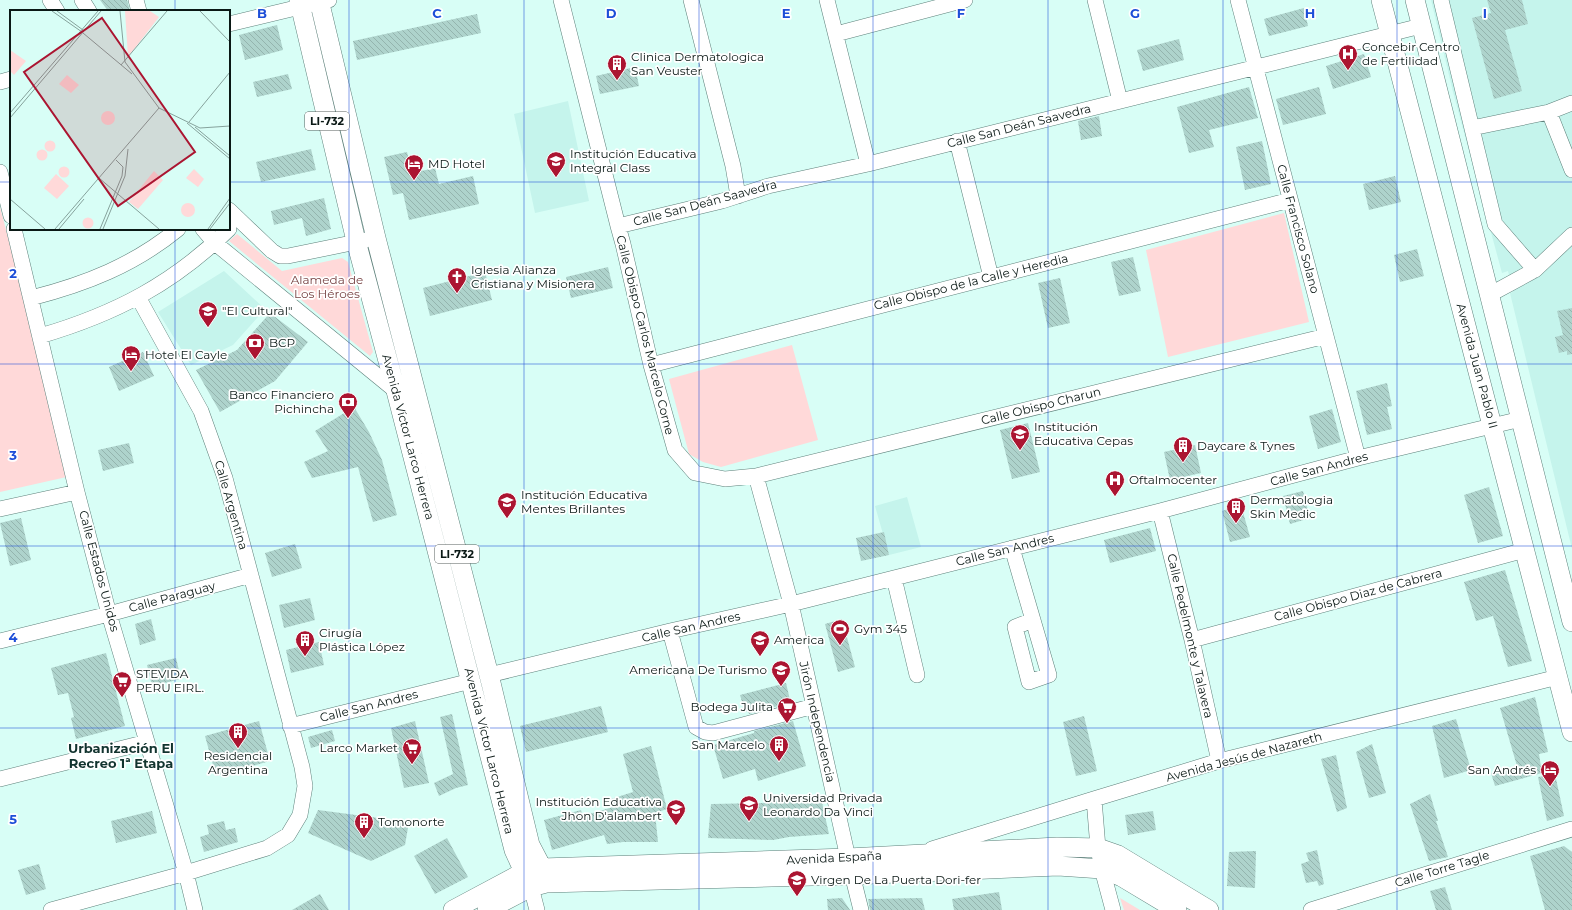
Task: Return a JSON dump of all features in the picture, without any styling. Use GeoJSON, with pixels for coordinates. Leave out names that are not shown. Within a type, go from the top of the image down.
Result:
{"type":"FeatureCollection","features":[{"type":"Feature","properties":{"kind":"main road","name":"Avenida Juan Pablo II"},"geometry":{"type":"LineString","coordinates":[[1381,0],[1525,550],[1565,674],[1572,732]]}},
{"type":"Feature","properties":{"kind":"main road"},"geometry":{"type":"LineString","coordinates":[[1415,0],[1572,622]]}},
{"type":"Feature","properties":{"kind":"main road","name":"Avenida Víctor Larco Herrera"},"geometry":{"type":"LineString","coordinates":[[322,1],[376,238],[489,675],[530,844],[542,868]]}},
{"type":"Feature","properties":{"kind":"main road","name":"Avenida Víctor Larco Herrera"},"geometry":{"type":"LineString","coordinates":[[300,3],[356,241],[514,850],[527,879]]}},
{"type":"Feature","properties":{"kind":"main road","name":"Avenida España"},"geometry":{"type":"LineString","coordinates":[[453,910],[527,879],[546,883],[850,866],[919,853],[1057,847],[1098,848],[1118,855],[1209,910]]}},
{"type":"Feature","properties":{"kind":"main road","name":"Avenida España"},"geometry":{"type":"LineString","coordinates":[[487,910],[542,868],[850,866],[1058,866],[1102,869],[1122,877],[1177,910]]}},
{"type":"Feature","properties":{"kind":"street"},"geometry":{"type":"LineString","coordinates":[[50,0],[56,10]]}},
{"type":"Feature","properties":{"kind":"street"},"geometry":{"type":"LineString","coordinates":[[82,0],[88,10]]}},
{"type":"Feature","properties":{"kind":"street"},"geometry":{"type":"LineString","coordinates":[[136,0],[139,10]]}},
{"type":"Feature","properties":{"kind":"street","name":"Calle Obispo Carlos Marcelo Corne"},"geometry":{"type":"LineString","coordinates":[[561,0],[623,244],[651,365],[675,450],[695,473],[725,479],[756,476]]}},
{"type":"Feature","properties":{"kind":"street"},"geometry":{"type":"LineString","coordinates":[[691,0],[733,166],[738,196]]}},
{"type":"Feature","properties":{"kind":"street"},"geometry":{"type":"LineString","coordinates":[[827,0],[868,164]]}},
{"type":"Feature","properties":{"kind":"street"},"geometry":{"type":"LineString","coordinates":[[836,34],[965,0]]}},
{"type":"Feature","properties":{"kind":"street"},"geometry":{"type":"LineString","coordinates":[[1095,0],[1120,101]]}},
{"type":"Feature","properties":{"kind":"street","name":"Calle Francisco Solano"},"geometry":{"type":"LineString","coordinates":[[1238,0],[1358,458]]}},
{"type":"Feature","properties":{"kind":"street"},"geometry":{"type":"LineString","coordinates":[[1441,0],[1495,224],[1535,270]]}},
{"type":"Feature","properties":{"kind":"street"},"geometry":{"type":"LineString","coordinates":[[230,24],[300,3],[322,1]]}},
{"type":"Feature","properties":{"kind":"street","name":"Calle San Deán Saavedra"},"geometry":{"type":"LineString","coordinates":[[618,226],[738,196],[768,186],[868,164],[1421,26]]}},
{"type":"Feature","properties":{"kind":"street"},"geometry":{"type":"LineString","coordinates":[[0,82],[10,79]]}},
{"type":"Feature","properties":{"kind":"street"},"geometry":{"type":"LineString","coordinates":[[1472,128],[1549,112],[1572,104]]}},
{"type":"Feature","properties":{"kind":"street"},"geometry":{"type":"LineString","coordinates":[[1549,112],[1572,170]]}},
{"type":"Feature","properties":{"kind":"street"},"geometry":{"type":"LineString","coordinates":[[957,141],[991,277]]}},
{"type":"Feature","properties":{"kind":"street"},"geometry":{"type":"LineString","coordinates":[[0,172],[10,212]]}},
{"type":"Feature","properties":{"kind":"street","name":"Calle Obispo de la Calle y Heredia"},"geometry":{"type":"LineString","coordinates":[[651,365],[1290,200]]}},
{"type":"Feature","properties":{"kind":"street"},"geometry":{"type":"LineString","coordinates":[[231,222],[280,256],[288,256],[376,238]]}},
{"type":"Feature","properties":{"kind":"street","name":"Calle Estados Unidos"},"geometry":{"type":"LineString","coordinates":[[14,230],[32,298],[77,492],[109,614],[186,873],[195,910]]}},
{"type":"Feature","properties":{"kind":"street"},"geometry":{"type":"LineString","coordinates":[[32,298],[67,289],[101,276],[134,260],[165,240],[177,230]]}},
{"type":"Feature","properties":{"kind":"street"},"geometry":{"type":"LineString","coordinates":[[204,230],[214,243],[396,391]]}},
{"type":"Feature","properties":{"kind":"street"},"geometry":{"type":"LineString","coordinates":[[40,336],[74,326],[106,313],[138,297],[178,272],[214,243],[225,230]]}},
{"type":"Feature","properties":{"kind":"street"},"geometry":{"type":"LineString","coordinates":[[1489,295],[1535,270],[1572,235]]}},
{"type":"Feature","properties":{"kind":"street","name":"Calle Argentina"},"geometry":{"type":"LineString","coordinates":[[51,910],[186,873],[267,848],[288,835],[300,815],[305,786],[302,767],[225,478],[201,411],[138,297]]}},
{"type":"Feature","properties":{"kind":"street","name":"Calle Obispo Charun"},"geometry":{"type":"LineString","coordinates":[[756,476],[1326,336]]}},
{"type":"Feature","properties":{"kind":"street","name":"Calle San Andres"},"geometry":{"type":"LineString","coordinates":[[489,675],[670,631],[791,604],[1160,511],[1358,458],[1521,419]]}},
{"type":"Feature","properties":{"kind":"street"},"geometry":{"type":"LineString","coordinates":[[756,476],[791,604]]}},
{"type":"Feature","properties":{"kind":"street"},"geometry":{"type":"LineString","coordinates":[[0,509],[77,492]]}},
{"type":"Feature","properties":{"kind":"street","name":"Calle Pedelmonte y Talavera"},"geometry":{"type":"LineString","coordinates":[[1160,511],[1192,640],[1219,761]]}},
{"type":"Feature","properties":{"kind":"street"},"geometry":{"type":"LineString","coordinates":[[1012,548],[1033,620]]}},
{"type":"Feature","properties":{"kind":"street","name":"Calle Obispo Diaz de Cabrera"},"geometry":{"type":"LineString","coordinates":[[1192,640],[1525,550]]}},
{"type":"Feature","properties":{"kind":"street","name":"Calle Paraguay"},"geometry":{"type":"LineString","coordinates":[[0,641],[109,614],[251,575]]}},
{"type":"Feature","properties":{"kind":"street"},"geometry":{"type":"LineString","coordinates":[[894,578],[917,675]]}},
{"type":"Feature","properties":{"kind":"street","name":"Jirón Independencia"},"geometry":{"type":"LineString","coordinates":[[791,604],[861,910]]}},
{"type":"Feature","properties":{"kind":"street"},"geometry":{"type":"LineString","coordinates":[[670,631],[696,727],[705,732],[713,733],[814,706]]}},
{"type":"Feature","properties":{"kind":"street","name":"Avenida Jesús de Nazareth"},"geometry":{"type":"LineString","coordinates":[[919,853],[1094,798],[1219,761],[1565,674]]}},
{"type":"Feature","properties":{"kind":"street","name":"Calle San Andres"},"geometry":{"type":"LineString","coordinates":[[290,726],[471,681]]}},
{"type":"Feature","properties":{"kind":"street"},"geometry":{"type":"LineString","coordinates":[[0,779],[147,742]]}},
{"type":"Feature","properties":{"kind":"street"},"geometry":{"type":"LineString","coordinates":[[1094,798],[1098,848],[1113,910]]}},
{"type":"Feature","properties":{"kind":"street","name":"Calle Torre Tagle"},"geometry":{"type":"LineString","coordinates":[[1311,910],[1572,829]]}},
{"type":"Feature","properties":{"kind":"street"},"geometry":{"type":"LineString","coordinates":[[527,879],[537,910]]}},
{"type":"Feature","properties":{"kind":"shaded area"},"geometry":{"type":"Polygon","coordinates":[[[1431,0],[1572,0],[1572,549],[1510,293],[1513,292],[1508,271],[1502,273],[1453,92],[1431,0]]]}},
{"type":"Feature","properties":{"kind":"shaded area","name":"Institución Educativa Integral Class"},"geometry":{"type":"Polygon","coordinates":[[[568,101],[589,201],[535,213],[514,114],[568,101]]]}},
{"type":"Feature","properties":{"kind":"shaded area","name":"\"El Cultural\""},"geometry":{"type":"Polygon","coordinates":[[[224,271],[265,309],[233,345],[191,365],[158,312],[224,271]]]}},
{"type":"Feature","properties":{"kind":"shaded area"},"geometry":{"type":"Polygon","coordinates":[[[907,497],[921,547],[889,555],[875,506],[907,497]]]}},
{"type":"Feature","properties":{"kind":"green space"},"geometry":{"type":"Polygon","coordinates":[[[0,207],[71,476],[0,492],[0,207]]]}},
{"type":"Feature","properties":{"kind":"green space"},"geometry":{"type":"Polygon","coordinates":[[[1284,213],[1309,322],[1168,357],[1146,250],[1284,213]]]}},
{"type":"Feature","properties":{"kind":"green space","name":"Alameda de Los Héroes"},"geometry":{"type":"Polygon","coordinates":[[[237,234],[282,271],[342,258],[348,262],[373,352],[370,356],[229,241],[237,234]]]}},
{"type":"Feature","properties":{"kind":"green space"},"geometry":{"type":"Polygon","coordinates":[[[792,345],[818,440],[721,467],[703,462],[689,454],[669,379],[792,345]]]}},
{"type":"Feature","properties":{"kind":"green space"},"geometry":{"type":"Polygon","coordinates":[[[1120,898],[1140,910],[1124,910],[1120,898]]]}},
{"type":"Feature","properties":{"kind":"building"},"geometry":{"type":"Polygon","coordinates":[[[100,0],[127,0],[130,10],[107,10],[100,0]]]}},
{"type":"Feature","properties":{"kind":"building"},"geometry":{"type":"Polygon","coordinates":[[[1487,0],[1522,0],[1528,24],[1505,30],[1522,91],[1494,99],[1472,18],[1491,13],[1487,0]]]}},
{"type":"Feature","properties":{"kind":"building"},"geometry":{"type":"Polygon","coordinates":[[[1304,8],[1308,26],[1269,36],[1264,19],[1304,8]]]}},
{"type":"Feature","properties":{"kind":"building"},"geometry":{"type":"Polygon","coordinates":[[[477,14],[481,33],[357,60],[353,41],[477,14]]]}},
{"type":"Feature","properties":{"kind":"building"},"geometry":{"type":"Polygon","coordinates":[[[277,25],[283,50],[245,60],[239,35],[277,25]]]}},
{"type":"Feature","properties":{"kind":"building"},"geometry":{"type":"Polygon","coordinates":[[[1179,39],[1184,60],[1143,71],[1137,50],[1179,39]]]}},
{"type":"Feature","properties":{"kind":"building","name":"Concebir Centro de Fertilidad"},"geometry":{"type":"Polygon","coordinates":[[[1364,54],[1371,77],[1333,89],[1326,66],[1364,54]]]}},
{"type":"Feature","properties":{"kind":"building","name":"Clinica Dermatologica San Veuster"},"geometry":{"type":"Polygon","coordinates":[[[635,67],[639,86],[600,94],[596,76],[635,67]]]}},
{"type":"Feature","properties":{"kind":"building"},"geometry":{"type":"Polygon","coordinates":[[[288,74],[292,89],[257,97],[253,82],[288,74]]]}},
{"type":"Feature","properties":{"kind":"building"},"geometry":{"type":"Polygon","coordinates":[[[1249,87],[1258,118],[1209,130],[1214,147],[1189,153],[1177,107],[1249,87]]]}},
{"type":"Feature","properties":{"kind":"building"},"geometry":{"type":"Polygon","coordinates":[[[1319,87],[1326,114],[1283,125],[1276,99],[1319,87]]]}},
{"type":"Feature","properties":{"kind":"building"},"geometry":{"type":"Polygon","coordinates":[[[1099,116],[1102,136],[1081,140],[1078,121],[1099,116]]]}},
{"type":"Feature","properties":{"kind":"building"},"geometry":{"type":"Polygon","coordinates":[[[1262,141],[1271,184],[1245,190],[1236,147],[1262,141]]]}},
{"type":"Feature","properties":{"kind":"building"},"geometry":{"type":"Polygon","coordinates":[[[311,149],[316,170],[261,182],[256,162],[311,149]]]}},
{"type":"Feature","properties":{"kind":"building"},"geometry":{"type":"Polygon","coordinates":[[[407,152],[412,173],[435,168],[439,184],[473,176],[479,204],[409,220],[403,193],[393,195],[384,157],[407,152]]]}},
{"type":"Feature","properties":{"kind":"building"},"geometry":{"type":"Polygon","coordinates":[[[1395,176],[1401,202],[1369,210],[1363,184],[1395,176]]]}},
{"type":"Feature","properties":{"kind":"building"},"geometry":{"type":"Polygon","coordinates":[[[324,198],[331,229],[306,236],[302,218],[274,225],[271,211],[324,198]]]}},
{"type":"Feature","properties":{"kind":"building"},"geometry":{"type":"Polygon","coordinates":[[[1417,249],[1424,276],[1400,282],[1394,255],[1417,249]]]}},
{"type":"Feature","properties":{"kind":"building"},"geometry":{"type":"Polygon","coordinates":[[[1133,257],[1141,291],[1119,296],[1111,262],[1133,257]]]}},
{"type":"Feature","properties":{"kind":"building"},"geometry":{"type":"Polygon","coordinates":[[[608,267],[613,288],[571,298],[566,277],[608,267]]]}},
{"type":"Feature","properties":{"kind":"building","name":"Iglesia Alianza Cristiana y Misionera"},"geometry":{"type":"Polygon","coordinates":[[[485,272],[492,300],[430,316],[423,288],[485,272]]]}},
{"type":"Feature","properties":{"kind":"building"},"geometry":{"type":"Polygon","coordinates":[[[1060,278],[1070,323],[1048,328],[1038,283],[1060,278]]]}},
{"type":"Feature","properties":{"kind":"building"},"geometry":{"type":"Polygon","coordinates":[[[1572,308],[1572,354],[1567,355],[1567,351],[1559,353],[1555,337],[1563,335],[1557,311],[1572,308]]]}},
{"type":"Feature","properties":{"kind":"building","name":"BCP"},"geometry":{"type":"Polygon","coordinates":[[[270,313],[308,342],[275,381],[220,412],[196,370],[237,350],[270,313]]]}},
{"type":"Feature","properties":{"kind":"building","name":"Hotel El Cayle"},"geometry":{"type":"Polygon","coordinates":[[[143,352],[154,376],[119,391],[109,367],[143,352]]]}},
{"type":"Feature","properties":{"kind":"building"},"geometry":{"type":"Polygon","coordinates":[[[1387,383],[1392,406],[1387,407],[1392,429],[1367,435],[1356,391],[1387,383]]]}},
{"type":"Feature","properties":{"kind":"building"},"geometry":{"type":"Polygon","coordinates":[[[354,407],[369,432],[382,460],[397,515],[373,522],[358,467],[312,478],[304,462],[328,451],[315,431],[354,407]]]}},
{"type":"Feature","properties":{"kind":"building"},"geometry":{"type":"Polygon","coordinates":[[[1332,409],[1341,442],[1318,449],[1309,416],[1332,409]]]}},
{"type":"Feature","properties":{"kind":"building","name":"Institución Educativa Cepas"},"geometry":{"type":"Polygon","coordinates":[[[1028,423],[1040,472],[1012,479],[1000,430],[1028,423]]]}},
{"type":"Feature","properties":{"kind":"building"},"geometry":{"type":"Polygon","coordinates":[[[129,443],[134,463],[103,471],[98,450],[129,443]]]}},
{"type":"Feature","properties":{"kind":"building","name":"Daycare & Tynes"},"geometry":{"type":"Polygon","coordinates":[[[1195,445],[1201,473],[1170,480],[1164,452],[1195,445]]]}},
{"type":"Feature","properties":{"kind":"building"},"geometry":{"type":"Polygon","coordinates":[[[1489,487],[1503,536],[1478,543],[1464,495],[1489,487]]]}},
{"type":"Feature","properties":{"kind":"building"},"geometry":{"type":"Polygon","coordinates":[[[1303,491],[1310,518],[1290,524],[1283,496],[1303,491]]]}},
{"type":"Feature","properties":{"kind":"building","name":"Dermatologia Skin Medic"},"geometry":{"type":"Polygon","coordinates":[[[1241,505],[1250,537],[1230,542],[1222,511],[1241,505]]]}},
{"type":"Feature","properties":{"kind":"building"},"geometry":{"type":"Polygon","coordinates":[[[21,518],[31,560],[10,566],[0,523],[21,518]]]}},
{"type":"Feature","properties":{"kind":"building"},"geometry":{"type":"Polygon","coordinates":[[[1150,528],[1156,551],[1110,563],[1104,540],[1150,528]]]}},
{"type":"Feature","properties":{"kind":"building"},"geometry":{"type":"Polygon","coordinates":[[[884,532],[889,555],[861,561],[856,538],[884,532]]]}},
{"type":"Feature","properties":{"kind":"building"},"geometry":{"type":"Polygon","coordinates":[[[295,544],[302,568],[272,577],[265,553],[295,544]]]}},
{"type":"Feature","properties":{"kind":"building"},"geometry":{"type":"Polygon","coordinates":[[[1505,570],[1532,661],[1508,667],[1493,616],[1476,621],[1464,582],[1505,570]]]}},
{"type":"Feature","properties":{"kind":"building"},"geometry":{"type":"Polygon","coordinates":[[[310,598],[315,620],[284,628],[279,605],[310,598]]]}},
{"type":"Feature","properties":{"kind":"building"},"geometry":{"type":"Polygon","coordinates":[[[151,619],[156,640],[140,645],[135,624],[151,619]]]}},
{"type":"Feature","properties":{"kind":"building","name":"Gym 345"},"geometry":{"type":"Polygon","coordinates":[[[842,619],[855,667],[838,672],[825,624],[842,619]]]}},
{"type":"Feature","properties":{"kind":"building","name":"Cirugía Plástica López"},"geometry":{"type":"Polygon","coordinates":[[[319,642],[324,665],[291,673],[286,650],[319,642]]]}},
{"type":"Feature","properties":{"kind":"building"},"geometry":{"type":"Polygon","coordinates":[[[106,653],[125,726],[76,739],[71,718],[74,717],[68,693],[58,695],[51,668],[106,653]]]}},
{"type":"Feature","properties":{"kind":"building"},"geometry":{"type":"Polygon","coordinates":[[[176,658],[181,679],[152,686],[147,665],[176,658]]]}},
{"type":"Feature","properties":{"kind":"building","name":"Americana De Turismo"},"geometry":{"type":"Polygon","coordinates":[[[786,683],[790,700],[788,701],[789,703],[749,714],[748,711],[745,712],[740,695],[786,683]]]}},
{"type":"Feature","properties":{"kind":"building"},"geometry":{"type":"Polygon","coordinates":[[[1535,697],[1548,752],[1539,754],[1542,773],[1495,786],[1491,773],[1517,766],[1500,708],[1535,697]]]}},
{"type":"Feature","properties":{"kind":"building"},"geometry":{"type":"Polygon","coordinates":[[[601,706],[608,732],[526,752],[520,726],[601,706]]]}},
{"type":"Feature","properties":{"kind":"building"},"geometry":{"type":"Polygon","coordinates":[[[452,714],[468,785],[456,788],[439,796],[434,783],[453,774],[440,717],[452,714]]]}},
{"type":"Feature","properties":{"kind":"building"},"geometry":{"type":"Polygon","coordinates":[[[1084,716],[1097,771],[1076,776],[1063,722],[1084,716]]]}},
{"type":"Feature","properties":{"kind":"building"},"geometry":{"type":"Polygon","coordinates":[[[1456,719],[1471,770],[1444,778],[1432,726],[1456,719]]]}},
{"type":"Feature","properties":{"kind":"building","name":"Residencial Argentina"},"geometry":{"type":"Polygon","coordinates":[[[259,721],[270,761],[216,776],[205,736],[259,721]]]}},
{"type":"Feature","properties":{"kind":"building","name":"Larco Market"},"geometry":{"type":"Polygon","coordinates":[[[415,721],[429,783],[404,788],[391,728],[415,721]]]}},
{"type":"Feature","properties":{"kind":"building"},"geometry":{"type":"Polygon","coordinates":[[[793,721],[806,766],[758,781],[755,769],[723,779],[713,745],[754,733],[754,731],[793,721]]]}},
{"type":"Feature","properties":{"kind":"building"},"geometry":{"type":"Polygon","coordinates":[[[332,730],[335,741],[311,748],[308,737],[332,730]]]}},
{"type":"Feature","properties":{"kind":"building"},"geometry":{"type":"Polygon","coordinates":[[[1372,744],[1386,793],[1369,798],[1356,752],[1372,744]]]}},
{"type":"Feature","properties":{"kind":"building"},"geometry":{"type":"Polygon","coordinates":[[[651,746],[667,809],[655,813],[658,842],[623,842],[607,844],[604,835],[552,850],[544,820],[581,810],[583,816],[613,807],[611,799],[633,792],[623,754],[651,746]]]}},
{"type":"Feature","properties":{"kind":"building"},"geometry":{"type":"Polygon","coordinates":[[[1336,755],[1347,808],[1337,812],[1321,759],[1336,755]]]}},
{"type":"Feature","properties":{"kind":"building"},"geometry":{"type":"Polygon","coordinates":[[[1555,774],[1564,816],[1547,821],[1538,777],[1555,774]]]}},
{"type":"Feature","properties":{"kind":"building"},"geometry":{"type":"Polygon","coordinates":[[[1430,794],[1438,821],[1436,821],[1448,857],[1429,861],[1410,804],[1430,794]]]}},
{"type":"Feature","properties":{"kind":"building"},"geometry":{"type":"Polygon","coordinates":[[[821,798],[829,834],[789,837],[773,840],[708,838],[711,804],[766,803],[781,800],[821,798]]]}},
{"type":"Feature","properties":{"kind":"building","name":"Tomonorte"},"geometry":{"type":"Polygon","coordinates":[[[318,810],[409,822],[405,845],[371,861],[308,833],[318,810]]]}},
{"type":"Feature","properties":{"kind":"building"},"geometry":{"type":"Polygon","coordinates":[[[152,811],[157,833],[116,843],[111,821],[152,811]]]}},
{"type":"Feature","properties":{"kind":"building"},"geometry":{"type":"Polygon","coordinates":[[[1153,811],[1156,830],[1128,835],[1125,815],[1153,811]]]}},
{"type":"Feature","properties":{"kind":"building"},"geometry":{"type":"Polygon","coordinates":[[[224,821],[226,830],[235,828],[238,842],[204,852],[200,837],[209,834],[207,825],[224,821]]]}},
{"type":"Feature","properties":{"kind":"building"},"geometry":{"type":"Polygon","coordinates":[[[447,838],[468,877],[435,894],[414,856],[447,838]]]}},
{"type":"Feature","properties":{"kind":"building"},"geometry":{"type":"Polygon","coordinates":[[[1564,846],[1572,852],[1572,910],[1545,910],[1530,856],[1564,846]]]}},
{"type":"Feature","properties":{"kind":"building"},"geometry":{"type":"Polygon","coordinates":[[[1317,850],[1324,884],[1319,886],[1317,881],[1306,883],[1301,864],[1309,861],[1306,853],[1317,850]]]}},
{"type":"Feature","properties":{"kind":"building"},"geometry":{"type":"Polygon","coordinates":[[[1256,851],[1255,888],[1227,886],[1229,852],[1256,851]]]}},
{"type":"Feature","properties":{"kind":"building"},"geometry":{"type":"Polygon","coordinates":[[[39,864],[46,889],[26,895],[18,870],[39,864]]]}},
{"type":"Feature","properties":{"kind":"building"},"geometry":{"type":"Polygon","coordinates":[[[1445,887],[1452,910],[1436,910],[1430,891],[1445,887]]]}},
{"type":"Feature","properties":{"kind":"building"},"geometry":{"type":"Polygon","coordinates":[[[999,892],[1002,910],[954,910],[952,899],[999,892]]]}},
{"type":"Feature","properties":{"kind":"building"},"geometry":{"type":"Polygon","coordinates":[[[320,894],[329,910],[292,910],[320,894]]]}},
{"type":"Feature","properties":{"kind":"building"},"geometry":{"type":"Polygon","coordinates":[[[842,898],[850,910],[828,910],[827,899],[842,898]]]}},
{"type":"Feature","properties":{"kind":"building"},"geometry":{"type":"Polygon","coordinates":[[[922,898],[925,910],[870,910],[868,899],[922,898]]]}},
{"type":"Feature","properties":{"kind":"place","name":"Concebir Centro de Fertilidad"},"geometry":{"type":"Point","coordinates":[1348,71]}},
{"type":"Feature","properties":{"kind":"place","name":"Clinica Dermatologica San Veuster"},"geometry":{"type":"Point","coordinates":[617,81]}},
{"type":"Feature","properties":{"kind":"place","name":"Institución Educativa Integral Class"},"geometry":{"type":"Point","coordinates":[556,178]}},
{"type":"Feature","properties":{"kind":"place","name":"MD Hotel"},"geometry":{"type":"Point","coordinates":[414,181]}},
{"type":"Feature","properties":{"kind":"place","name":"Iglesia Alianza Cristiana y Misionera"},"geometry":{"type":"Point","coordinates":[457,294]}},
{"type":"Feature","properties":{"kind":"place","name":"\"El Cultural\""},"geometry":{"type":"Point","coordinates":[208,328]}},
{"type":"Feature","properties":{"kind":"place","name":"BCP"},"geometry":{"type":"Point","coordinates":[255,360]}},
{"type":"Feature","properties":{"kind":"place","name":"Hotel El Cayle"},"geometry":{"type":"Point","coordinates":[131,372]}},
{"type":"Feature","properties":{"kind":"place","name":"Banco Financiero Pichincha"},"geometry":{"type":"Point","coordinates":[348,419]}},
{"type":"Feature","properties":{"kind":"place","name":"Institución Educativa Cepas"},"geometry":{"type":"Point","coordinates":[1020,451]}},
{"type":"Feature","properties":{"kind":"place","name":"Daycare & Tynes"},"geometry":{"type":"Point","coordinates":[1183,463]}},
{"type":"Feature","properties":{"kind":"place","name":"Oftalmocenter"},"geometry":{"type":"Point","coordinates":[1115,497]}},
{"type":"Feature","properties":{"kind":"place","name":"Institución Educativa Mentes Brillantes"},"geometry":{"type":"Point","coordinates":[507,519]}},
{"type":"Feature","properties":{"kind":"place","name":"Dermatologia Skin Medic"},"geometry":{"type":"Point","coordinates":[1236,524]}},
{"type":"Feature","properties":{"kind":"place","name":"Gym 345"},"geometry":{"type":"Point","coordinates":[840,646]}},
{"type":"Feature","properties":{"kind":"place","name":"Cirugía Plástica López"},"geometry":{"type":"Point","coordinates":[305,657]}},
{"type":"Feature","properties":{"kind":"place","name":"America"},"geometry":{"type":"Point","coordinates":[760,657]}},
{"type":"Feature","properties":{"kind":"place","name":"Americana De Turismo"},"geometry":{"type":"Point","coordinates":[781,687]}},
{"type":"Feature","properties":{"kind":"place","name":"STEVIDA PERU EIRL."},"geometry":{"type":"Point","coordinates":[122,698]}},
{"type":"Feature","properties":{"kind":"place","name":"Bodega Julita"},"geometry":{"type":"Point","coordinates":[787,724]}},
{"type":"Feature","properties":{"kind":"place","name":"Residencial Argentina"},"geometry":{"type":"Point","coordinates":[238,749]}},
{"type":"Feature","properties":{"kind":"place","name":"San Marcelo"},"geometry":{"type":"Point","coordinates":[779,762]}},
{"type":"Feature","properties":{"kind":"place","name":"Larco Market"},"geometry":{"type":"Point","coordinates":[412,765]}},
{"type":"Feature","properties":{"kind":"place","name":"San Andrés"},"geometry":{"type":"Point","coordinates":[1550,787]}},
{"type":"Feature","properties":{"kind":"place","name":"Universidad Privada Leonardo Da Vinci"},"geometry":{"type":"Point","coordinates":[749,822]}},
{"type":"Feature","properties":{"kind":"place","name":"Institución Educativa Jhon D'alambert"},"geometry":{"type":"Point","coordinates":[676,826]}},
{"type":"Feature","properties":{"kind":"place","name":"Tomonorte"},"geometry":{"type":"Point","coordinates":[364,839]}},
{"type":"Feature","properties":{"kind":"place","name":"Virgen De La Puerta Dori-fer"},"geometry":{"type":"Point","coordinates":[797,897]}},
{"type":"Feature","properties":{"kind":"district","name":"Urbanización El Recreo 1ª Etapa"},"geometry":{"type":"Point","coordinates":[121,756]}}]}
